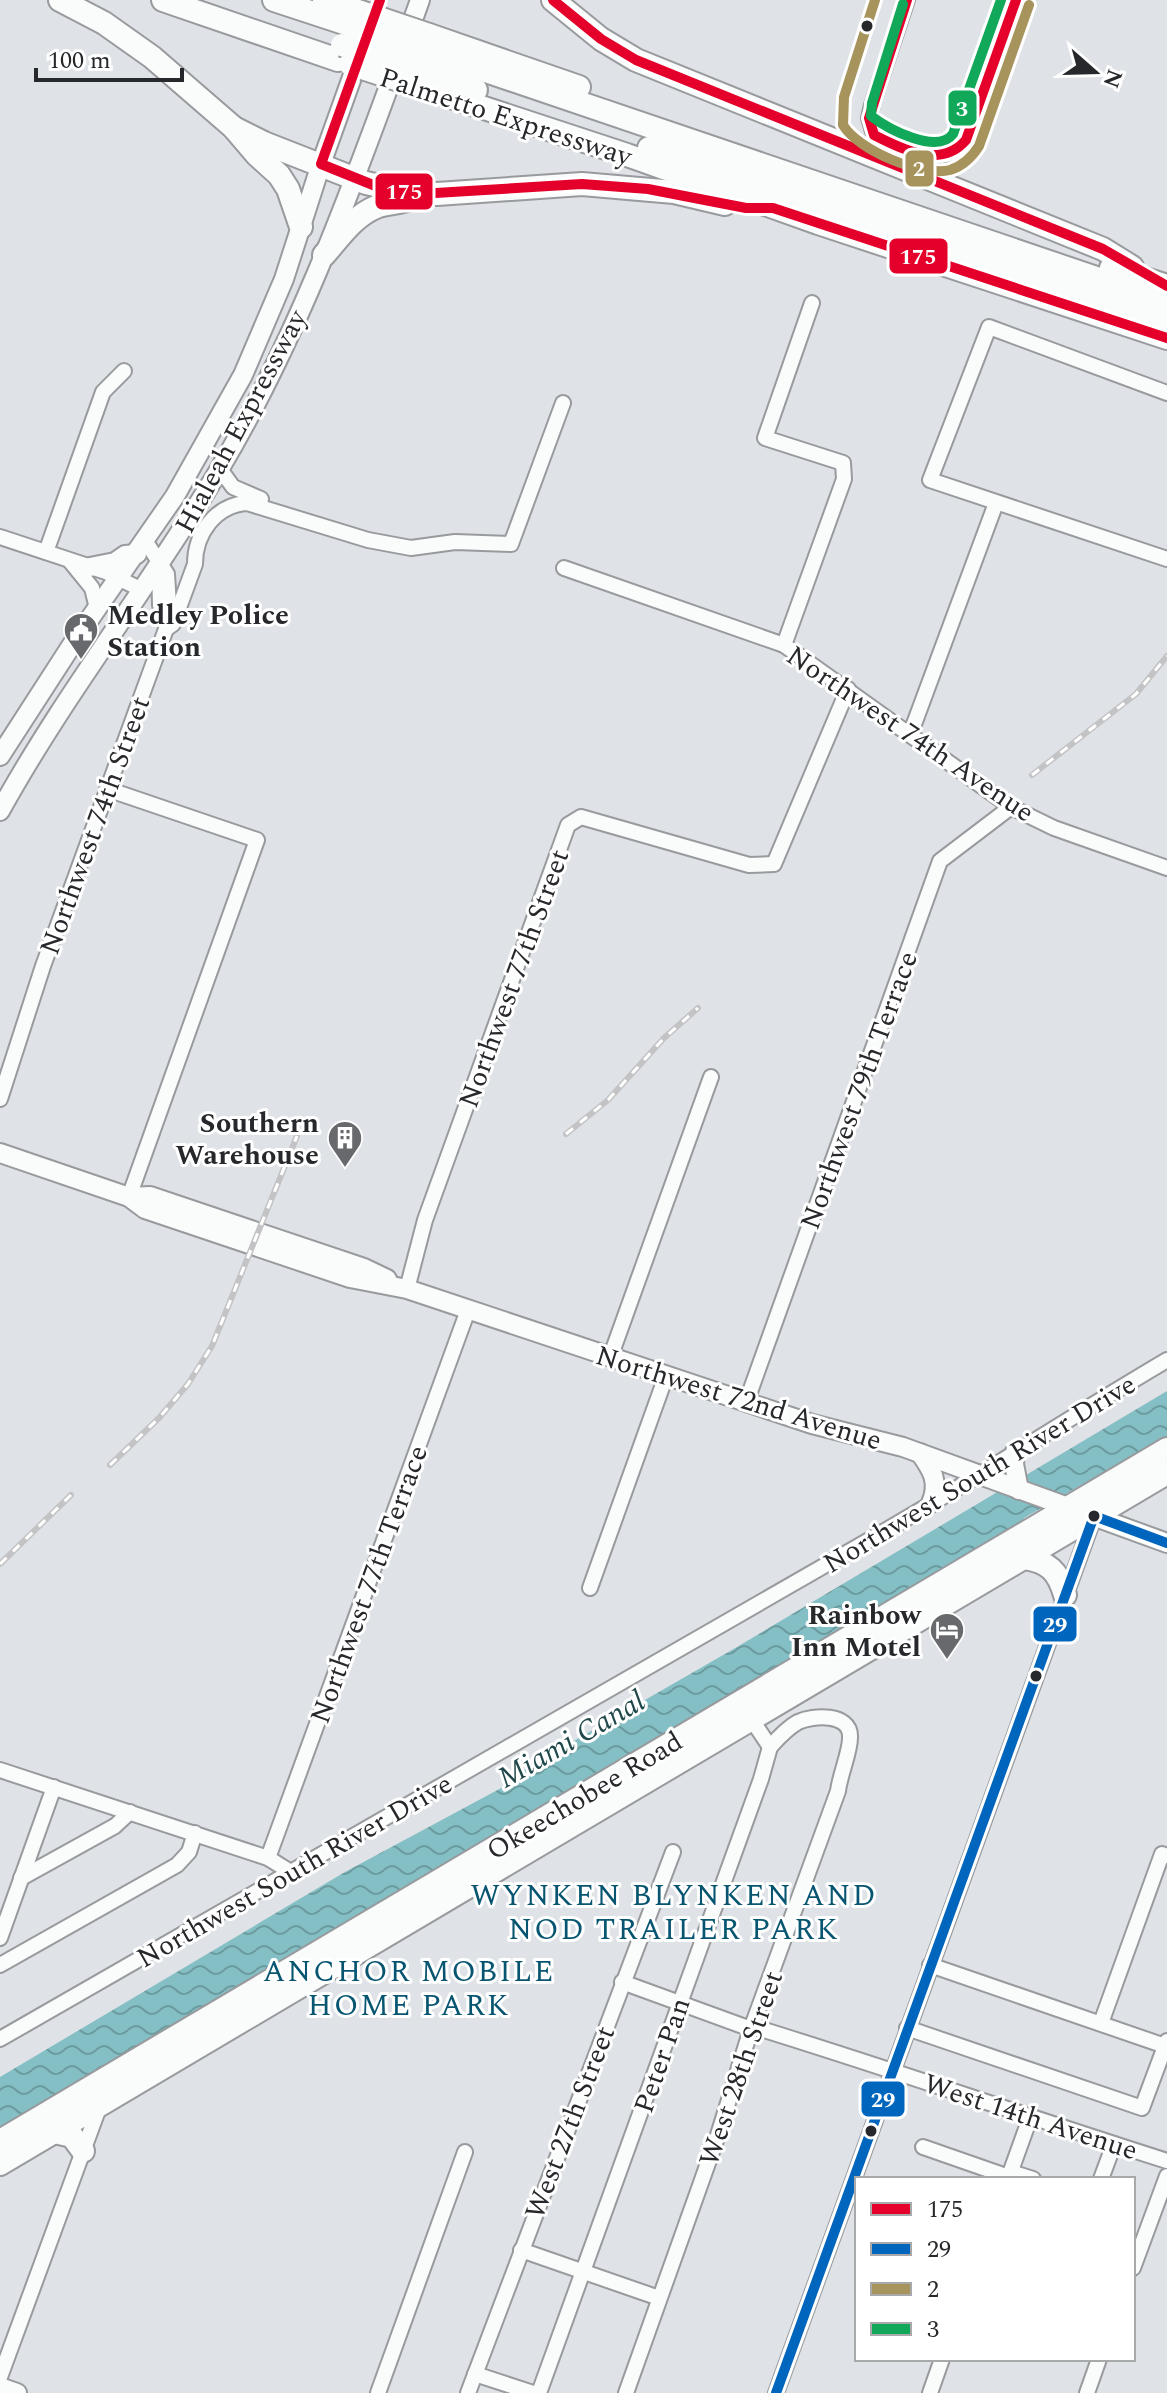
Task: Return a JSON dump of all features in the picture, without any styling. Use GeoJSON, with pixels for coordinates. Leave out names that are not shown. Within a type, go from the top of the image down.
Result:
{"type":"FeatureCollection","features":[{"type":"Feature","properties":{"kind":"highway"},"geometry":{"type":"LineString","coordinates":[[60,0],[104,23],[152,57],[234,128],[279,175],[288,189],[301,227]]}},
{"type":"Feature","properties":{"kind":"highway","name":"Palmetto Expressway"},"geometry":{"type":"LineString","coordinates":[[163,0],[346,35],[770,189],[823,198],[1167,338]]}},
{"type":"Feature","properties":{"kind":"highway"},"geometry":{"type":"LineString","coordinates":[[208,0],[346,35]]}},
{"type":"Feature","properties":{"kind":"highway"},"geometry":{"type":"LineString","coordinates":[[274,0],[346,35]]}},
{"type":"Feature","properties":{"kind":"highway","name":"Palmetto Expressway"},"geometry":{"type":"LineString","coordinates":[[324,0],[346,35],[420,60],[627,155],[770,189],[823,198],[1165,291]]}},
{"type":"Feature","properties":{"kind":"highway"},"geometry":{"type":"LineString","coordinates":[[553,0],[601,39],[636,60],[1103,249],[1165,291]]}},
{"type":"Feature","properties":{"kind":"highway"},"geometry":{"type":"LineString","coordinates":[[234,128],[264,143],[355,178],[385,188],[419,194],[582,184],[674,192],[746,208],[770,189]]}},
{"type":"Feature","properties":{"kind":"highway"},"geometry":{"type":"LineString","coordinates":[[324,255],[359,216],[379,206],[405,202],[419,194]]}},
{"type":"Feature","properties":{"kind":"highway"},"geometry":{"type":"LineString","coordinates":[[823,198],[1167,321]]}},
{"type":"Feature","properties":{"kind":"highway","name":"Okeechobee Road"},"geometry":{"type":"LineString","coordinates":[[0,2141],[1063,1505],[1167,1449]]}},
{"type":"Feature","properties":{"kind":"highway","name":"Okeechobee Road"},"geometry":{"type":"LineString","coordinates":[[0,2164],[1167,1473]]}},
{"type":"Feature","properties":{"kind":"highway"},"geometry":{"type":"LineString","coordinates":[[1024,1558],[1038,1560],[1054,1569],[1065,1595]]}},
{"type":"Feature","properties":{"kind":"highway"},"geometry":{"type":"LineString","coordinates":[[100,2105],[107,2090],[128,2065]]}},
{"type":"Feature","properties":{"kind":"highway"},"geometry":{"type":"LineString","coordinates":[[55,2132],[72,2136],[83,2151]]}},
{"type":"Feature","properties":{"kind":"main road","name":"Hialeah Expressway"},"geometry":{"type":"LineString","coordinates":[[0,756],[199,458],[248,366],[272,310],[380,0]]}},
{"type":"Feature","properties":{"kind":"main road","name":"Hialeah Expressway"},"geometry":{"type":"LineString","coordinates":[[0,811],[61,709],[220,469],[275,365],[355,178],[420,0]]}},
{"type":"Feature","properties":{"kind":"main road"},"geometry":{"type":"LineString","coordinates":[[90,567],[115,562],[141,548]]}},
{"type":"Feature","properties":{"kind":"main road","name":"Northwest 72nd Avenue"},"geometry":{"type":"LineString","coordinates":[[0,1153],[129,1197],[150,1196],[216,1218],[364,1268],[407,1289],[746,1403],[920,1453],[1167,1543]]}},
{"type":"Feature","properties":{"kind":"main road"},"geometry":{"type":"LineString","coordinates":[[920,1453],[935,1478],[931,1503]]}},
{"type":"Feature","properties":{"kind":"main road"},"geometry":{"type":"LineString","coordinates":[[1011,1487],[1014,1459]]}},
{"type":"Feature","properties":{"kind":"main road"},"geometry":{"type":"LineString","coordinates":[[0,2387],[17,2393]]}},
{"type":"Feature","properties":{"kind":"street"},"geometry":{"type":"LineString","coordinates":[[907,0],[870,109],[871,126],[874,135],[883,140],[939,157],[955,153],[966,140],[1016,0]]}},
{"type":"Feature","properties":{"kind":"street"},"geometry":{"type":"LineString","coordinates":[[784,645],[844,479],[843,463],[765,438],[812,303]]}},
{"type":"Feature","properties":{"kind":"street"},"geometry":{"type":"LineString","coordinates":[[1167,393],[989,327],[930,480],[1167,559]]}},
{"type":"Feature","properties":{"kind":"street"},"geometry":{"type":"LineString","coordinates":[[46,552],[103,392],[124,371]]}},
{"type":"Feature","properties":{"kind":"street"},"geometry":{"type":"LineString","coordinates":[[220,469],[230,484],[260,497],[270,508],[383,543],[411,548],[455,542],[511,544],[563,403]]}},
{"type":"Feature","properties":{"kind":"street","name":"Northwest 74th Street"},"geometry":{"type":"LineString","coordinates":[[0,1099],[43,966],[166,619],[190,561],[210,520],[225,508],[247,503],[270,508]]}},
{"type":"Feature","properties":{"kind":"street"},"geometry":{"type":"LineString","coordinates":[[910,735],[996,503]]}},
{"type":"Feature","properties":{"kind":"street"},"geometry":{"type":"LineString","coordinates":[[0,537],[90,567],[142,590]]}},
{"type":"Feature","properties":{"kind":"street"},"geometry":{"type":"LineString","coordinates":[[141,548],[159,565],[160,605],[166,619]]}},
{"type":"Feature","properties":{"kind":"street","name":"Northwest 74th Street"},"geometry":{"type":"LineString","coordinates":[[166,619],[173,624],[195,564],[195,556]]}},
{"type":"Feature","properties":{"kind":"street"},"geometry":{"type":"LineString","coordinates":[[70,560],[92,588],[97,608]]}},
{"type":"Feature","properties":{"kind":"street","name":"Northwest 74th Avenue"},"geometry":{"type":"LineString","coordinates":[[564,568],[784,645],[1011,807],[1054,828],[1167,867]]}},
{"type":"Feature","properties":{"kind":"street","name":"Northwest 77th Street"},"geometry":{"type":"LineString","coordinates":[[407,1289],[425,1220],[568,825],[581,817],[749,865],[774,864],[848,689]]}},
{"type":"Feature","properties":{"kind":"street"},"geometry":{"type":"LineString","coordinates":[[107,789],[257,840],[129,1197]]}},
{"type":"Feature","properties":{"kind":"street","name":"Northwest 79th Terrace"},"geometry":{"type":"LineString","coordinates":[[746,1403],[940,861],[1011,807]]}},
{"type":"Feature","properties":{"kind":"street"},"geometry":{"type":"LineString","coordinates":[[610,1358],[711,1077]]}},
{"type":"Feature","properties":{"kind":"street","name":"Northwest 77th Terrace"},"geometry":{"type":"LineString","coordinates":[[268,1858],[468,1310]]}},
{"type":"Feature","properties":{"kind":"street","name":"Northwest South River Drive"},"geometry":{"type":"LineString","coordinates":[[0,2039],[289,1871],[590,1703],[977,1475],[1014,1459],[1167,1360]]}},
{"type":"Feature","properties":{"kind":"street"},"geometry":{"type":"LineString","coordinates":[[590,1588],[666,1376]]}},
{"type":"Feature","properties":{"kind":"street"},"geometry":{"type":"LineString","coordinates":[[776,2393],[1094,1516]]}},
{"type":"Feature","properties":{"kind":"street","name":"West 28th Street"},"geometry":{"type":"LineString","coordinates":[[626,2393],[718,2135],[751,2029],[838,1791],[850,1735],[847,1726],[826,1717],[798,1722],[770,1747]]}},
{"type":"Feature","properties":{"kind":"street"},"geometry":{"type":"LineString","coordinates":[[752,1720],[770,1747]]}},
{"type":"Feature","properties":{"kind":"street","name":"Peter Pan"},"geometry":{"type":"LineString","coordinates":[[539,2393],[585,2272],[770,1747]]}},
{"type":"Feature","properties":{"kind":"street"},"geometry":{"type":"LineString","coordinates":[[0,1770],[268,1858],[289,1871]]}},
{"type":"Feature","properties":{"kind":"street"},"geometry":{"type":"LineString","coordinates":[[0,1938],[54,1787]]}},
{"type":"Feature","properties":{"kind":"street"},"geometry":{"type":"LineString","coordinates":[[21,1878],[115,1826],[130,1812]]}},
{"type":"Feature","properties":{"kind":"street"},"geometry":{"type":"LineString","coordinates":[[0,1965],[177,1865],[189,1852],[195,1833]]}},
{"type":"Feature","properties":{"kind":"street","name":"West 27th Street"},"geometry":{"type":"LineString","coordinates":[[468,2393],[673,1852]]}},
{"type":"Feature","properties":{"kind":"street"},"geometry":{"type":"LineString","coordinates":[[1101,2023],[1162,1854],[1167,1856]]}},
{"type":"Feature","properties":{"kind":"street"},"geometry":{"type":"LineString","coordinates":[[907,2028],[1142,2108],[1166,2043],[930,1965]]}},
{"type":"Feature","properties":{"kind":"street","name":"West 14th Avenue"},"geometry":{"type":"LineString","coordinates":[[622,1982],[751,2029],[761,2029],[892,2070],[1167,2161]]}},
{"type":"Feature","properties":{"kind":"street"},"geometry":{"type":"LineString","coordinates":[[0,2377],[100,2105]]}},
{"type":"Feature","properties":{"kind":"street"},"geometry":{"type":"LineString","coordinates":[[923,2147],[1009,2176],[1030,2118]]}},
{"type":"Feature","properties":{"kind":"street"},"geometry":{"type":"LineString","coordinates":[[1102,2177],[1114,2144]]}},
{"type":"Feature","properties":{"kind":"street"},"geometry":{"type":"LineString","coordinates":[[378,2393],[465,2152]]}},
{"type":"Feature","properties":{"kind":"street"},"geometry":{"type":"LineString","coordinates":[[1135,2263],[1167,2176]]}},
{"type":"Feature","properties":{"kind":"street"},"geometry":{"type":"LineString","coordinates":[[521,2250],[659,2298]]}},
{"type":"Feature","properties":{"kind":"street"},"geometry":{"type":"LineString","coordinates":[[930,2393],[941,2361]]}},
{"type":"Feature","properties":{"kind":"street"},"geometry":{"type":"LineString","coordinates":[[1087,2393],[1098,2361]]}},
{"type":"Feature","properties":{"kind":"street"},"geometry":{"type":"LineString","coordinates":[[475,2374],[533,2393]]}},
{"type":"Feature","properties":{"kind":"water"},"geometry":{"type":"Polygon","coordinates":[[[1167,1391],[1167,1438],[1024,1518],[1018,1528],[1002,1533],[0,2130],[0,2077],[345,1872],[505,1786],[513,1776],[737,1647],[1167,1391]]]}},
{"type":"Feature","properties":{"kind":"railway"},"geometry":{"type":"LineString","coordinates":[[1032,775],[1136,694],[1167,656]]}},
{"type":"Feature","properties":{"kind":"railway"},"geometry":{"type":"LineString","coordinates":[[566,1134],[608,1100],[664,1038],[698,1008]]}},
{"type":"Feature","properties":{"kind":"railway"},"geometry":{"type":"LineString","coordinates":[[110,1465],[159,1418],[188,1384],[212,1346],[297,1136]]}},
{"type":"Feature","properties":{"kind":"railway"},"geometry":{"type":"LineString","coordinates":[[0,1564],[71,1495]]}},
{"type":"Feature","properties":{"kind":"transit line","name":"175"},"geometry":{"type":"LineString","coordinates":[[380,0],[321,164],[378,187],[419,194],[582,184],[648,189],[746,208],[773,208],[1167,338]]}},
{"type":"Feature","properties":{"kind":"transit line","name":"175"},"geometry":{"type":"LineString","coordinates":[[553,0],[601,39],[636,60],[1103,249],[1167,286]]}},
{"type":"Feature","properties":{"kind":"transit line","name":"2"},"geometry":{"type":"LineString","coordinates":[[875,0],[844,97],[843,125],[862,144],[891,160],[938,171],[959,166],[979,146],[1029,5]]}},
{"type":"Feature","properties":{"kind":"transit line","name":"175"},"geometry":{"type":"LineString","coordinates":[[907,0],[869,118],[874,135],[909,151],[934,155],[956,149],[966,140],[1016,0]]}},
{"type":"Feature","properties":{"kind":"transit line","name":"3"},"geometry":{"type":"LineString","coordinates":[[903,4],[872,103],[871,116],[912,138],[936,142],[946,140],[953,134],[1001,0]]}},
{"type":"Feature","properties":{"kind":"transit line","name":"29"},"geometry":{"type":"LineString","coordinates":[[776,2393],[1094,1516],[1167,1543]]}},
{"type":"Feature","properties":{"kind":"place","name":"Medley Police Station"},"geometry":{"type":"Point","coordinates":[81,661]}},
{"type":"Feature","properties":{"kind":"place","name":"Southern Warehouse"},"geometry":{"type":"Point","coordinates":[345,1169]}},
{"type":"Feature","properties":{"kind":"place","name":"Rainbow Inn Motel"},"geometry":{"type":"Point","coordinates":[947,1661]}},
{"type":"Feature","properties":{"kind":"district","name":"WYNKEN BLYNKEN AND NOD TRAILER PARK"},"geometry":{"type":"Point","coordinates":[674,1912]}},
{"type":"Feature","properties":{"kind":"district","name":"ANCHOR MOBILE HOME PARK"},"geometry":{"type":"Point","coordinates":[409,1988]}},
{"type":"Feature","properties":{"kind":"water label","name":"Miami Canal"},"geometry":{"type":"Point","coordinates":[571,1739]}}]}
